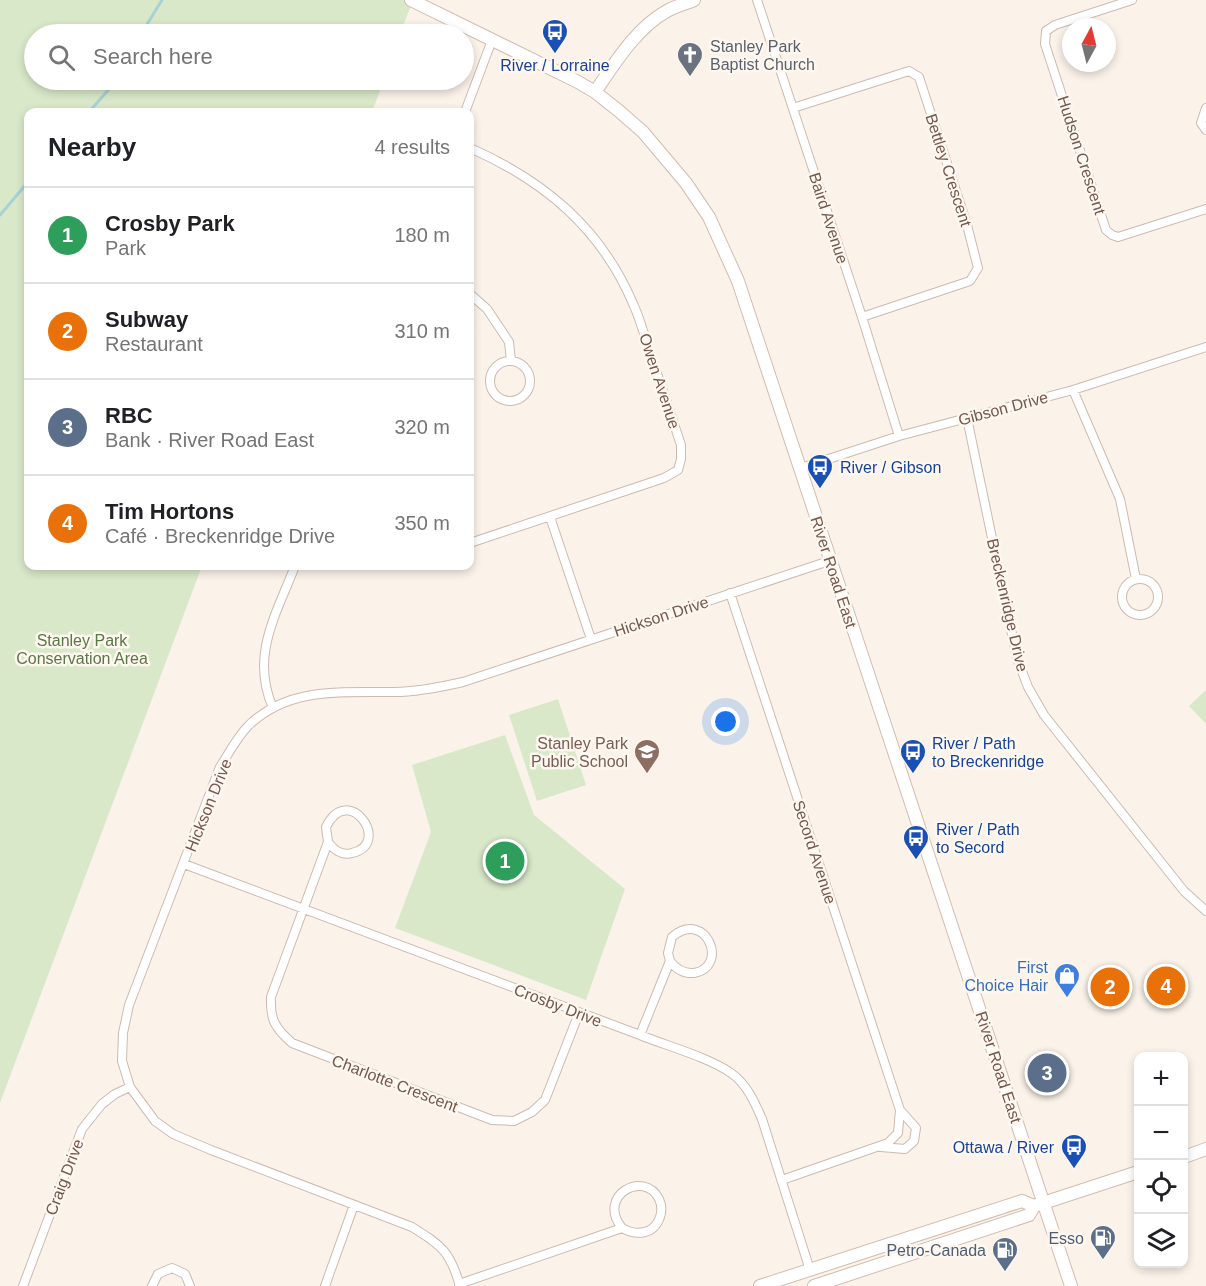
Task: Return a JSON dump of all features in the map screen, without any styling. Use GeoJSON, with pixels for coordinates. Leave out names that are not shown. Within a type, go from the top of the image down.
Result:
{"type":"FeatureCollection","features":[{"type":"Feature","properties":{"kind":"street","name":"River Road East"},"geometry":{"type":"LineString","coordinates":[[411,0],[460,24]]}},
{"type":"Feature","properties":{"kind":"street"},"geometry":{"type":"LineString","coordinates":[[595,92],[630,43],[650,24],[667,11],[694,0]]}},
{"type":"Feature","properties":{"kind":"street","name":"Baird Avenue"},"geometry":{"type":"LineString","coordinates":[[757,0],[899,436]]}},
{"type":"Feature","properties":{"kind":"street","name":"Hudson Crescent"},"geometry":{"type":"LineString","coordinates":[[1132,0],[1055,25],[1046,32],[1045,44],[1106,230],[1118,237],[1206,210]]}},
{"type":"Feature","properties":{"kind":"street","name":"River Road East"},"geometry":{"type":"LineString","coordinates":[[474,31],[595,92],[643,132],[664,154],[709,217],[738,280],[801,468],[829,561],[976,996],[1039,1204],[1071,1286]]}},
{"type":"Feature","properties":{"kind":"street"},"geometry":{"type":"LineString","coordinates":[[474,88],[492,40]]}},
{"type":"Feature","properties":{"kind":"street","name":"Bettley Crescent"},"geometry":{"type":"LineString","coordinates":[[793,108],[909,71],[919,77],[967,225],[978,268],[970,281],[862,318]]}},
{"type":"Feature","properties":{"kind":"street"},"geometry":{"type":"LineString","coordinates":[[466,108],[473,90]]}},
{"type":"Feature","properties":{"kind":"street"},"geometry":{"type":"LineString","coordinates":[[1206,108],[1201,123],[1206,130]]}},
{"type":"Feature","properties":{"kind":"street","name":"Owen Avenue"},"geometry":{"type":"LineString","coordinates":[[474,150],[501,162],[541,186],[576,216],[594,236],[635,306],[681,445],[678,470],[664,478],[474,542]]}},
{"type":"Feature","properties":{"kind":"street"},"geometry":{"type":"LineString","coordinates":[[474,297],[488,309],[509,342],[511,361]]}},
{"type":"Feature","properties":{"kind":"street","name":"Gibson Drive"},"geometry":{"type":"LineString","coordinates":[[801,468],[899,436],[1073,390],[1206,347]]}},
{"type":"Feature","properties":{"kind":"street"},"geometry":{"type":"LineString","coordinates":[[511,361],[523,366],[530,380],[524,394],[511,401],[498,397],[490,384],[494,368],[511,361]]}},
{"type":"Feature","properties":{"kind":"street"},"geometry":{"type":"LineString","coordinates":[[1073,390],[1120,499],[1136,579]]}},
{"type":"Feature","properties":{"kind":"street","name":"Breckenridge Drive"},"geometry":{"type":"LineString","coordinates":[[967,418],[1017,658],[1028,687],[1044,715],[1143,840],[1184,891],[1206,911]]}},
{"type":"Feature","properties":{"kind":"street"},"geometry":{"type":"LineString","coordinates":[[550,517],[591,639]]}},
{"type":"Feature","properties":{"kind":"street","name":"Hickson Drive"},"geometry":{"type":"LineString","coordinates":[[460,1285],[453,1263],[440,1244],[412,1227],[173,1134],[155,1121],[130,1087],[122,1061],[123,1033],[129,1005],[220,767],[249,725],[273,708],[296,698],[328,692],[396,692],[438,688],[463,682],[829,561]]}},
{"type":"Feature","properties":{"kind":"street"},"geometry":{"type":"LineString","coordinates":[[273,708],[265,689],[263,657],[269,633],[293,570]]}},
{"type":"Feature","properties":{"kind":"street"},"geometry":{"type":"LineString","coordinates":[[1136,579],[1150,581],[1158,590],[1158,602],[1149,613],[1134,614],[1128,611],[1122,601],[1125,587],[1136,579]]}},
{"type":"Feature","properties":{"kind":"street","name":"Secord Avenue"},"geometry":{"type":"LineString","coordinates":[[730,593],[900,1110],[916,1128],[914,1141],[905,1149],[881,1147],[782,1179]]}},
{"type":"Feature","properties":{"kind":"street"},"geometry":{"type":"LineString","coordinates":[[352,811],[366,821],[369,830],[368,839],[364,847],[357,852],[340,853],[328,842],[326,827],[335,814],[352,811]]}},
{"type":"Feature","properties":{"kind":"street","name":"Charlotte Crescent"},"geometry":{"type":"LineString","coordinates":[[328,842],[271,997],[271,1013],[278,1030],[292,1043],[492,1119],[514,1121],[532,1112],[545,1100],[579,1013]]}},
{"type":"Feature","properties":{"kind":"street","name":"Crosby Drive"},"geometry":{"type":"LineString","coordinates":[[184,864],[640,1035],[731,1073],[744,1086],[762,1119],[810,1270]]}},
{"type":"Feature","properties":{"kind":"street"},"geometry":{"type":"LineString","coordinates":[[640,1035],[670,961],[668,953],[672,938],[686,929],[696,930],[704,934],[710,942],[712,951],[710,960],[699,972],[682,972],[670,961]]}},
{"type":"Feature","properties":{"kind":"street","name":"Craig Drive"},"geometry":{"type":"LineString","coordinates":[[23,1286],[82,1129],[102,1104],[115,1094],[130,1087]]}},
{"type":"Feature","properties":{"kind":"street"},"geometry":{"type":"LineString","coordinates":[[881,1147],[898,1134],[900,1110]]}},
{"type":"Feature","properties":{"kind":"street"},"geometry":{"type":"LineString","coordinates":[[1188,1156],[1206,1149]]}},
{"type":"Feature","properties":{"kind":"street"},"geometry":{"type":"LineString","coordinates":[[760,1286],[1023,1201],[1039,1204],[1134,1173]]}},
{"type":"Feature","properties":{"kind":"street"},"geometry":{"type":"LineString","coordinates":[[460,1285],[622,1228],[638,1234],[647,1232],[654,1227],[662,1212],[661,1203],[651,1189],[633,1186],[625,1189],[619,1195],[614,1212],[616,1221],[622,1228]]}},
{"type":"Feature","properties":{"kind":"street"},"geometry":{"type":"LineString","coordinates":[[814,1286],[1029,1215],[1039,1204]]}},
{"type":"Feature","properties":{"kind":"street"},"geometry":{"type":"LineString","coordinates":[[328,1284],[354,1205]]}},
{"type":"Feature","properties":{"kind":"street"},"geometry":{"type":"LineString","coordinates":[[152,1286],[158,1274],[172,1268],[185,1274],[190,1286]]}},
{"type":"Feature","properties":{"kind":"green space","name":"Stanley Park Conservation Area"},"geometry":{"type":"Polygon","coordinates":[[[0,0],[413,0],[404,24],[24,24],[24,90],[380,90],[374,108],[24,108],[24,570],[200,570],[0,1103],[0,0]]]}},
{"type":"Feature","properties":{"kind":"green space"},"geometry":{"type":"Polygon","coordinates":[[[1206,690],[1206,724],[1189,706],[1206,690]]]}},
{"type":"Feature","properties":{"kind":"green space"},"geometry":{"type":"Polygon","coordinates":[[[558,699],[586,785],[537,801],[509,715],[558,699]]]}},
{"type":"Feature","properties":{"kind":"green space"},"geometry":{"type":"Polygon","coordinates":[[[505,735],[534,815],[625,889],[586,1000],[395,928],[431,832],[412,765],[505,735]]]}},
{"type":"Feature","properties":{"kind":"waterway"},"geometry":{"type":"LineString","coordinates":[[147,24],[162,0]]}},
{"type":"Feature","properties":{"kind":"waterway"},"geometry":{"type":"LineString","coordinates":[[92,108],[108,90]]}},
{"type":"Feature","properties":{"kind":"waterway"},"geometry":{"type":"LineString","coordinates":[[0,215],[24,187]]}},
{"type":"Feature","properties":{"kind":"place","name":"River / Lorraine"},"geometry":{"type":"Point","coordinates":[555,55]}},
{"type":"Feature","properties":{"kind":"place","name":"Stanley Park Baptist Church"},"geometry":{"type":"Point","coordinates":[690,78]}},
{"type":"Feature","properties":{"kind":"place","name":"River / Gibson"},"geometry":{"type":"Point","coordinates":[820,490]}},
{"type":"Feature","properties":{"kind":"place","name":"Stanley Park Public School"},"geometry":{"type":"Point","coordinates":[647,775]}},
{"type":"Feature","properties":{"kind":"place","name":"River / Path to Breckenridge"},"geometry":{"type":"Point","coordinates":[913,775]}},
{"type":"Feature","properties":{"kind":"place","name":"Crosby Park"},"geometry":{"type":"Point","coordinates":[505,861]}},
{"type":"Feature","properties":{"kind":"place","name":"River / Path to Secord"},"geometry":{"type":"Point","coordinates":[916,861]}},
{"type":"Feature","properties":{"kind":"place","name":"Tim Hortons"},"geometry":{"type":"Point","coordinates":[1166,986]}},
{"type":"Feature","properties":{"kind":"place","name":"Subway"},"geometry":{"type":"Point","coordinates":[1110,987]}},
{"type":"Feature","properties":{"kind":"place","name":"First Choice Hair"},"geometry":{"type":"Point","coordinates":[1067,999]}},
{"type":"Feature","properties":{"kind":"place","name":"RBC"},"geometry":{"type":"Point","coordinates":[1047,1073]}},
{"type":"Feature","properties":{"kind":"place","name":"Ottawa / River"},"geometry":{"type":"Point","coordinates":[1074,1170]}},
{"type":"Feature","properties":{"kind":"place","name":"Esso"},"geometry":{"type":"Point","coordinates":[1103,1261]}},
{"type":"Feature","properties":{"kind":"place","name":"Petro-Canada"},"geometry":{"type":"Point","coordinates":[1005,1273]}}]}
